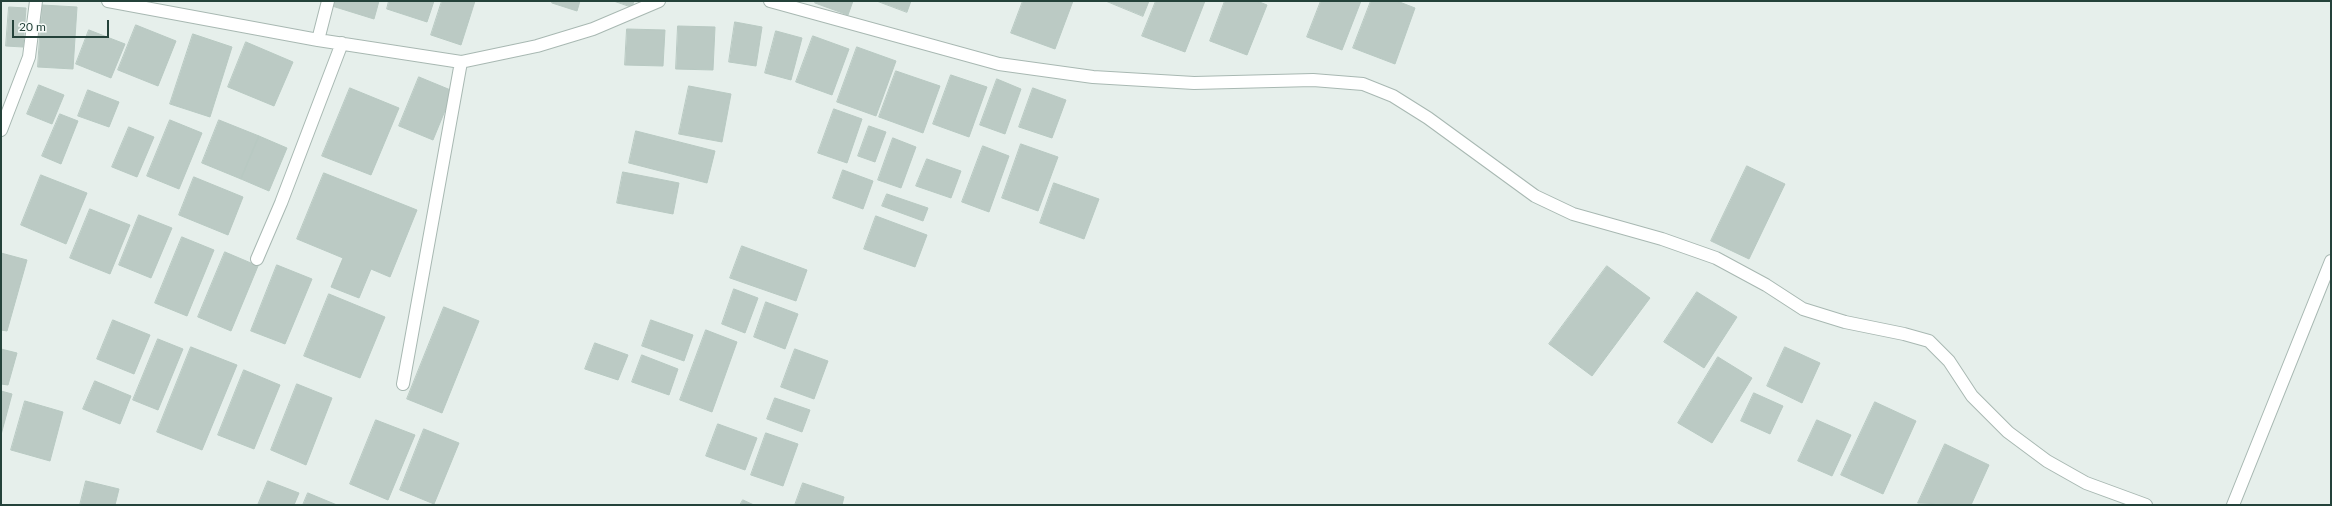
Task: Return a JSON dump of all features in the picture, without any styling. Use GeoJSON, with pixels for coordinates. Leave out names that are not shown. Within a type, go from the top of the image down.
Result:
{"type":"FeatureCollection","features":[{"type":"Feature","properties":{"kind":"street"},"geometry":{"type":"LineString","coordinates":[[1,130],[29,57],[36,1]]}},
{"type":"Feature","properties":{"kind":"street"},"geometry":{"type":"LineString","coordinates":[[108,1],[318,40],[461,62],[537,46],[593,29],[659,1]]}},
{"type":"Feature","properties":{"kind":"street"},"geometry":{"type":"LineString","coordinates":[[318,40],[328,1]]}},
{"type":"Feature","properties":{"kind":"street"},"geometry":{"type":"LineString","coordinates":[[770,1],[999,64],[1022,68],[1093,77],[1194,83],[1313,80],[1363,84],[1393,96],[1428,118],[1535,196],[1573,214],[1662,239],[1716,258],[1766,285],[1803,309],[1845,322],[1904,334],[1928,341],[1949,361],[1972,396],[2008,432],[2047,461],[2086,483],[2146,505]]}},
{"type":"Feature","properties":{"kind":"street"},"geometry":{"type":"LineString","coordinates":[[257,259],[281,203],[342,43]]}},
{"type":"Feature","properties":{"kind":"street"},"geometry":{"type":"LineString","coordinates":[[403,384],[461,62]]}},
{"type":"Feature","properties":{"kind":"street"},"geometry":{"type":"LineString","coordinates":[[2232,505],[2331,261]]}},
{"type":"Feature","properties":{"kind":"building"},"geometry":{"type":"Polygon","coordinates":[[[334,1],[379,1],[374,19],[332,6],[334,1]]]}},
{"type":"Feature","properties":{"kind":"building"},"geometry":{"type":"Polygon","coordinates":[[[389,1],[434,1],[427,22],[387,9],[389,1]]]}},
{"type":"Feature","properties":{"kind":"building"},"geometry":{"type":"Polygon","coordinates":[[[442,1],[475,1],[461,45],[431,35],[442,1]]]}},
{"type":"Feature","properties":{"kind":"building"},"geometry":{"type":"Polygon","coordinates":[[[553,1],[580,1],[577,11],[552,3],[553,1]]]}},
{"type":"Feature","properties":{"kind":"building"},"geometry":{"type":"Polygon","coordinates":[[[614,1],[634,1],[632,7],[614,1]]]}},
{"type":"Feature","properties":{"kind":"building"},"geometry":{"type":"Polygon","coordinates":[[[816,1],[853,1],[848,15],[815,3],[816,1]]]}},
{"type":"Feature","properties":{"kind":"building"},"geometry":{"type":"Polygon","coordinates":[[[877,1],[911,1],[907,12],[877,1]]]}},
{"type":"Feature","properties":{"kind":"building"},"geometry":{"type":"Polygon","coordinates":[[[1023,1],[1073,1],[1055,49],[1011,33],[1023,1]]]}},
{"type":"Feature","properties":{"kind":"building"},"geometry":{"type":"Polygon","coordinates":[[[1106,1],[1149,1],[1143,16],[1106,1]]]}},
{"type":"Feature","properties":{"kind":"building"},"geometry":{"type":"Polygon","coordinates":[[[1156,1],[1205,1],[1185,52],[1142,36],[1156,1]]]}},
{"type":"Feature","properties":{"kind":"building"},"geometry":{"type":"Polygon","coordinates":[[[1225,1],[1257,1],[1267,5],[1247,55],[1210,41],[1225,1]]]}},
{"type":"Feature","properties":{"kind":"building"},"geometry":{"type":"Polygon","coordinates":[[[1321,1],[1361,1],[1342,50],[1307,37],[1321,1]]]}},
{"type":"Feature","properties":{"kind":"building"},"geometry":{"type":"Polygon","coordinates":[[[1371,1],[1397,1],[1415,8],[1395,64],[1353,48],[1371,1]]]}},
{"type":"Feature","properties":{"kind":"building"},"geometry":{"type":"Polygon","coordinates":[[[42,5],[77,7],[73,69],[38,67],[42,5]]]}},
{"type":"Feature","properties":{"kind":"building"},"geometry":{"type":"Polygon","coordinates":[[[9,7],[26,8],[23,47],[6,46],[9,7]]]}},
{"type":"Feature","properties":{"kind":"building"},"geometry":{"type":"Polygon","coordinates":[[[735,22],[762,27],[756,66],[729,62],[735,22]]]}},
{"type":"Feature","properties":{"kind":"building"},"geometry":{"type":"Polygon","coordinates":[[[136,25],[176,41],[158,86],[118,70],[136,25]]]}},
{"type":"Feature","properties":{"kind":"building"},"geometry":{"type":"Polygon","coordinates":[[[678,26],[715,27],[713,70],[676,69],[678,26]]]}},
{"type":"Feature","properties":{"kind":"building"},"geometry":{"type":"Polygon","coordinates":[[[627,29],[665,30],[663,66],[625,65],[627,29]]]}},
{"type":"Feature","properties":{"kind":"building"},"geometry":{"type":"Polygon","coordinates":[[[89,30],[125,44],[111,78],[76,64],[89,30]]]}},
{"type":"Feature","properties":{"kind":"building"},"geometry":{"type":"Polygon","coordinates":[[[776,31],[802,38],[791,80],[765,73],[776,31]]]}},
{"type":"Feature","properties":{"kind":"building"},"geometry":{"type":"Polygon","coordinates":[[[193,34],[232,47],[210,117],[170,104],[193,34]]]}},
{"type":"Feature","properties":{"kind":"building"},"geometry":{"type":"Polygon","coordinates":[[[813,36],[849,49],[832,95],[796,82],[813,36]]]}},
{"type":"Feature","properties":{"kind":"building"},"geometry":{"type":"Polygon","coordinates":[[[246,42],[293,62],[274,106],[228,87],[246,42]]]}},
{"type":"Feature","properties":{"kind":"building"},"geometry":{"type":"Polygon","coordinates":[[[857,47],[896,61],[876,116],[837,102],[857,47]]]}},
{"type":"Feature","properties":{"kind":"building"},"geometry":{"type":"Polygon","coordinates":[[[896,71],[940,86],[923,133],[879,117],[896,71]]]}},
{"type":"Feature","properties":{"kind":"building"},"geometry":{"type":"Polygon","coordinates":[[[951,75],[987,87],[969,137],[933,124],[951,75]]]}},
{"type":"Feature","properties":{"kind":"building"},"geometry":{"type":"Polygon","coordinates":[[[419,77],[453,91],[433,140],[399,126],[419,77]]]}},
{"type":"Feature","properties":{"kind":"building"},"geometry":{"type":"Polygon","coordinates":[[[997,79],[1021,89],[1005,134],[980,125],[997,79]]]}},
{"type":"Feature","properties":{"kind":"building"},"geometry":{"type":"Polygon","coordinates":[[[39,85],[64,95],[52,124],[27,114],[39,85]]]}},
{"type":"Feature","properties":{"kind":"building"},"geometry":{"type":"Polygon","coordinates":[[[689,86],[731,94],[722,142],[679,134],[689,86]]]}},
{"type":"Feature","properties":{"kind":"building"},"geometry":{"type":"Polygon","coordinates":[[[350,88],[399,108],[371,175],[322,156],[350,88]]]}},
{"type":"Feature","properties":{"kind":"building"},"geometry":{"type":"Polygon","coordinates":[[[1033,88],[1066,100],[1052,138],[1019,127],[1033,88]]]}},
{"type":"Feature","properties":{"kind":"building"},"geometry":{"type":"Polygon","coordinates":[[[88,90],[119,102],[109,127],[78,116],[88,90]]]}},
{"type":"Feature","properties":{"kind":"building"},"geometry":{"type":"Polygon","coordinates":[[[834,109],[862,119],[847,163],[818,153],[834,109]]]}},
{"type":"Feature","properties":{"kind":"building"},"geometry":{"type":"Polygon","coordinates":[[[60,114],[78,121],[61,164],[42,156],[60,114]]]}},
{"type":"Feature","properties":{"kind":"building"},"geometry":{"type":"Polygon","coordinates":[[[170,120],[202,133],[179,189],[147,176],[170,120]]]}},
{"type":"Feature","properties":{"kind":"building"},"geometry":{"type":"Polygon","coordinates":[[[219,120],[259,136],[241,179],[202,163],[219,120]]]}},
{"type":"Feature","properties":{"kind":"building"},"geometry":{"type":"Polygon","coordinates":[[[869,126],[886,132],[875,162],[858,156],[869,126]]]}},
{"type":"Feature","properties":{"kind":"building"},"geometry":{"type":"Polygon","coordinates":[[[129,127],[154,137],[137,177],[112,167],[129,127]]]}},
{"type":"Feature","properties":{"kind":"building"},"geometry":{"type":"Polygon","coordinates":[[[636,131],[715,151],[707,183],[629,163],[636,131]]]}},
{"type":"Feature","properties":{"kind":"building"},"geometry":{"type":"Polygon","coordinates":[[[259,136],[287,148],[269,191],[241,179],[259,136]]]}},
{"type":"Feature","properties":{"kind":"building"},"geometry":{"type":"Polygon","coordinates":[[[893,138],[916,147],[901,188],[878,180],[893,138]]]}},
{"type":"Feature","properties":{"kind":"building"},"geometry":{"type":"Polygon","coordinates":[[[1021,144],[1058,157],[1038,211],[1002,198],[1021,144]]]}},
{"type":"Feature","properties":{"kind":"building"},"geometry":{"type":"Polygon","coordinates":[[[983,146],[1009,156],[989,212],[962,202],[983,146]]]}},
{"type":"Feature","properties":{"kind":"building"},"geometry":{"type":"Polygon","coordinates":[[[927,159],[961,171],[951,198],[916,186],[927,159]]]}},
{"type":"Feature","properties":{"kind":"building"},"geometry":{"type":"Polygon","coordinates":[[[1747,166],[1785,184],[1749,259],[1711,241],[1747,166]]]}},
{"type":"Feature","properties":{"kind":"building"},"geometry":{"type":"Polygon","coordinates":[[[843,170],[873,181],[863,209],[833,198],[843,170]]]}},
{"type":"Feature","properties":{"kind":"building"},"geometry":{"type":"Polygon","coordinates":[[[623,172],[679,183],[673,214],[617,203],[623,172]]]}},
{"type":"Feature","properties":{"kind":"building"},"geometry":{"type":"Polygon","coordinates":[[[324,173],[417,210],[390,277],[371,269],[359,298],[331,287],[343,258],[297,239],[324,173]]]}},
{"type":"Feature","properties":{"kind":"building"},"geometry":{"type":"Polygon","coordinates":[[[41,175],[87,193],[66,244],[21,225],[41,175]]]}},
{"type":"Feature","properties":{"kind":"building"},"geometry":{"type":"Polygon","coordinates":[[[194,177],[243,197],[228,235],[179,215],[194,177]]]}},
{"type":"Feature","properties":{"kind":"building"},"geometry":{"type":"Polygon","coordinates":[[[1054,183],[1099,199],[1084,239],[1040,223],[1054,183]]]}},
{"type":"Feature","properties":{"kind":"building"},"geometry":{"type":"Polygon","coordinates":[[[887,194],[928,208],[923,221],[882,206],[887,194]]]}},
{"type":"Feature","properties":{"kind":"building"},"geometry":{"type":"Polygon","coordinates":[[[90,209],[130,225],[110,274],[70,258],[90,209]]]}},
{"type":"Feature","properties":{"kind":"building"},"geometry":{"type":"Polygon","coordinates":[[[139,215],[172,228],[151,278],[119,265],[139,215]]]}},
{"type":"Feature","properties":{"kind":"building"},"geometry":{"type":"Polygon","coordinates":[[[876,216],[927,235],[915,267],[864,249],[876,216]]]}},
{"type":"Feature","properties":{"kind":"building"},"geometry":{"type":"Polygon","coordinates":[[[182,237],[214,250],[187,316],[155,303],[182,237]]]}},
{"type":"Feature","properties":{"kind":"building"},"geometry":{"type":"Polygon","coordinates":[[[742,246],[807,270],[796,301],[730,278],[742,246]]]}},
{"type":"Feature","properties":{"kind":"building"},"geometry":{"type":"Polygon","coordinates":[[[225,252],[258,266],[231,331],[198,317],[225,252]]]}},
{"type":"Feature","properties":{"kind":"building"},"geometry":{"type":"Polygon","coordinates":[[[1,253],[27,260],[7,331],[1,330],[1,253]]]}},
{"type":"Feature","properties":{"kind":"building"},"geometry":{"type":"Polygon","coordinates":[[[277,265],[312,279],[285,344],[251,331],[277,265]]]}},
{"type":"Feature","properties":{"kind":"building"},"geometry":{"type":"Polygon","coordinates":[[[1607,266],[1650,298],[1592,376],[1549,344],[1607,266]]]}},
{"type":"Feature","properties":{"kind":"building"},"geometry":{"type":"Polygon","coordinates":[[[734,289],[758,298],[745,333],[722,324],[734,289]]]}},
{"type":"Feature","properties":{"kind":"building"},"geometry":{"type":"Polygon","coordinates":[[[1697,292],[1737,317],[1704,368],[1664,342],[1697,292]]]}},
{"type":"Feature","properties":{"kind":"building"},"geometry":{"type":"Polygon","coordinates":[[[329,294],[385,317],[360,378],[304,356],[329,294]]]}},
{"type":"Feature","properties":{"kind":"building"},"geometry":{"type":"Polygon","coordinates":[[[766,302],[798,314],[785,349],[754,337],[766,302]]]}},
{"type":"Feature","properties":{"kind":"building"},"geometry":{"type":"Polygon","coordinates":[[[444,307],[479,321],[442,413],[407,399],[444,307]]]}},
{"type":"Feature","properties":{"kind":"building"},"geometry":{"type":"Polygon","coordinates":[[[113,320],[150,335],[134,374],[97,359],[113,320]]]}},
{"type":"Feature","properties":{"kind":"building"},"geometry":{"type":"Polygon","coordinates":[[[651,320],[693,335],[684,361],[642,346],[651,320]]]}},
{"type":"Feature","properties":{"kind":"building"},"geometry":{"type":"Polygon","coordinates":[[[706,330],[737,342],[712,412],[680,400],[706,330]]]}},
{"type":"Feature","properties":{"kind":"building"},"geometry":{"type":"Polygon","coordinates":[[[158,339],[183,349],[158,410],[133,400],[158,339]]]}},
{"type":"Feature","properties":{"kind":"building"},"geometry":{"type":"Polygon","coordinates":[[[595,343],[628,355],[618,380],[585,369],[595,343]]]}},
{"type":"Feature","properties":{"kind":"building"},"geometry":{"type":"Polygon","coordinates":[[[191,347],[237,365],[202,450],[157,432],[191,347]]]}},
{"type":"Feature","properties":{"kind":"building"},"geometry":{"type":"Polygon","coordinates":[[[1785,347],[1820,363],[1802,403],[1767,386],[1785,347]]]}},
{"type":"Feature","properties":{"kind":"building"},"geometry":{"type":"Polygon","coordinates":[[[1,349],[17,353],[8,385],[1,384],[1,349]]]}},
{"type":"Feature","properties":{"kind":"building"},"geometry":{"type":"Polygon","coordinates":[[[795,349],[828,361],[814,399],[781,387],[795,349]]]}},
{"type":"Feature","properties":{"kind":"building"},"geometry":{"type":"Polygon","coordinates":[[[642,355],[678,369],[669,395],[632,382],[642,355]]]}},
{"type":"Feature","properties":{"kind":"building"},"geometry":{"type":"Polygon","coordinates":[[[1718,357],[1752,378],[1712,443],[1678,423],[1718,357]]]}},
{"type":"Feature","properties":{"kind":"building"},"geometry":{"type":"Polygon","coordinates":[[[244,370],[280,385],[254,449],[218,435],[244,370]]]}},
{"type":"Feature","properties":{"kind":"building"},"geometry":{"type":"Polygon","coordinates":[[[95,381],[131,396],[120,424],[83,409],[95,381]]]}},
{"type":"Feature","properties":{"kind":"building"},"geometry":{"type":"Polygon","coordinates":[[[297,384],[332,398],[306,465],[271,450],[297,384]]]}},
{"type":"Feature","properties":{"kind":"building"},"geometry":{"type":"Polygon","coordinates":[[[1,391],[12,394],[1,435],[1,391]]]}},
{"type":"Feature","properties":{"kind":"building"},"geometry":{"type":"Polygon","coordinates":[[[1754,393],[1783,406],[1770,434],[1741,421],[1754,393]]]}},
{"type":"Feature","properties":{"kind":"building"},"geometry":{"type":"Polygon","coordinates":[[[775,398],[810,410],[802,432],[767,419],[775,398]]]}},
{"type":"Feature","properties":{"kind":"building"},"geometry":{"type":"Polygon","coordinates":[[[25,401],[63,412],[50,461],[11,450],[25,401]]]}},
{"type":"Feature","properties":{"kind":"building"},"geometry":{"type":"Polygon","coordinates":[[[1875,402],[1916,421],[1883,494],[1841,475],[1875,402]]]}},
{"type":"Feature","properties":{"kind":"building"},"geometry":{"type":"Polygon","coordinates":[[[376,420],[415,435],[388,500],[350,484],[376,420]]]}},
{"type":"Feature","properties":{"kind":"building"},"geometry":{"type":"Polygon","coordinates":[[[1817,420],[1851,435],[1832,476],[1798,461],[1817,420]]]}},
{"type":"Feature","properties":{"kind":"building"},"geometry":{"type":"Polygon","coordinates":[[[718,424],[757,438],[745,470],[706,456],[718,424]]]}},
{"type":"Feature","properties":{"kind":"building"},"geometry":{"type":"Polygon","coordinates":[[[424,429],[459,443],[434,504],[400,490],[424,429]]]}},
{"type":"Feature","properties":{"kind":"building"},"geometry":{"type":"Polygon","coordinates":[[[766,433],[798,444],[783,486],[751,475],[766,433]]]}},
{"type":"Feature","properties":{"kind":"building"},"geometry":{"type":"Polygon","coordinates":[[[1945,444],[1989,465],[1971,505],[1918,503],[1945,444]]]}},
{"type":"Feature","properties":{"kind":"building"},"geometry":{"type":"Polygon","coordinates":[[[86,481],[119,489],[115,505],[80,505],[86,481]]]}},
{"type":"Feature","properties":{"kind":"building"},"geometry":{"type":"Polygon","coordinates":[[[268,481],[299,493],[294,505],[258,505],[268,481]]]}},
{"type":"Feature","properties":{"kind":"building"},"geometry":{"type":"Polygon","coordinates":[[[803,483],[844,497],[842,505],[795,505],[803,483]]]}},
{"type":"Feature","properties":{"kind":"building"},"geometry":{"type":"Polygon","coordinates":[[[308,493],[337,505],[303,505],[308,493]]]}},
{"type":"Feature","properties":{"kind":"building"},"geometry":{"type":"Polygon","coordinates":[[[743,500],[754,505],[740,505],[743,500]]]}}]}
